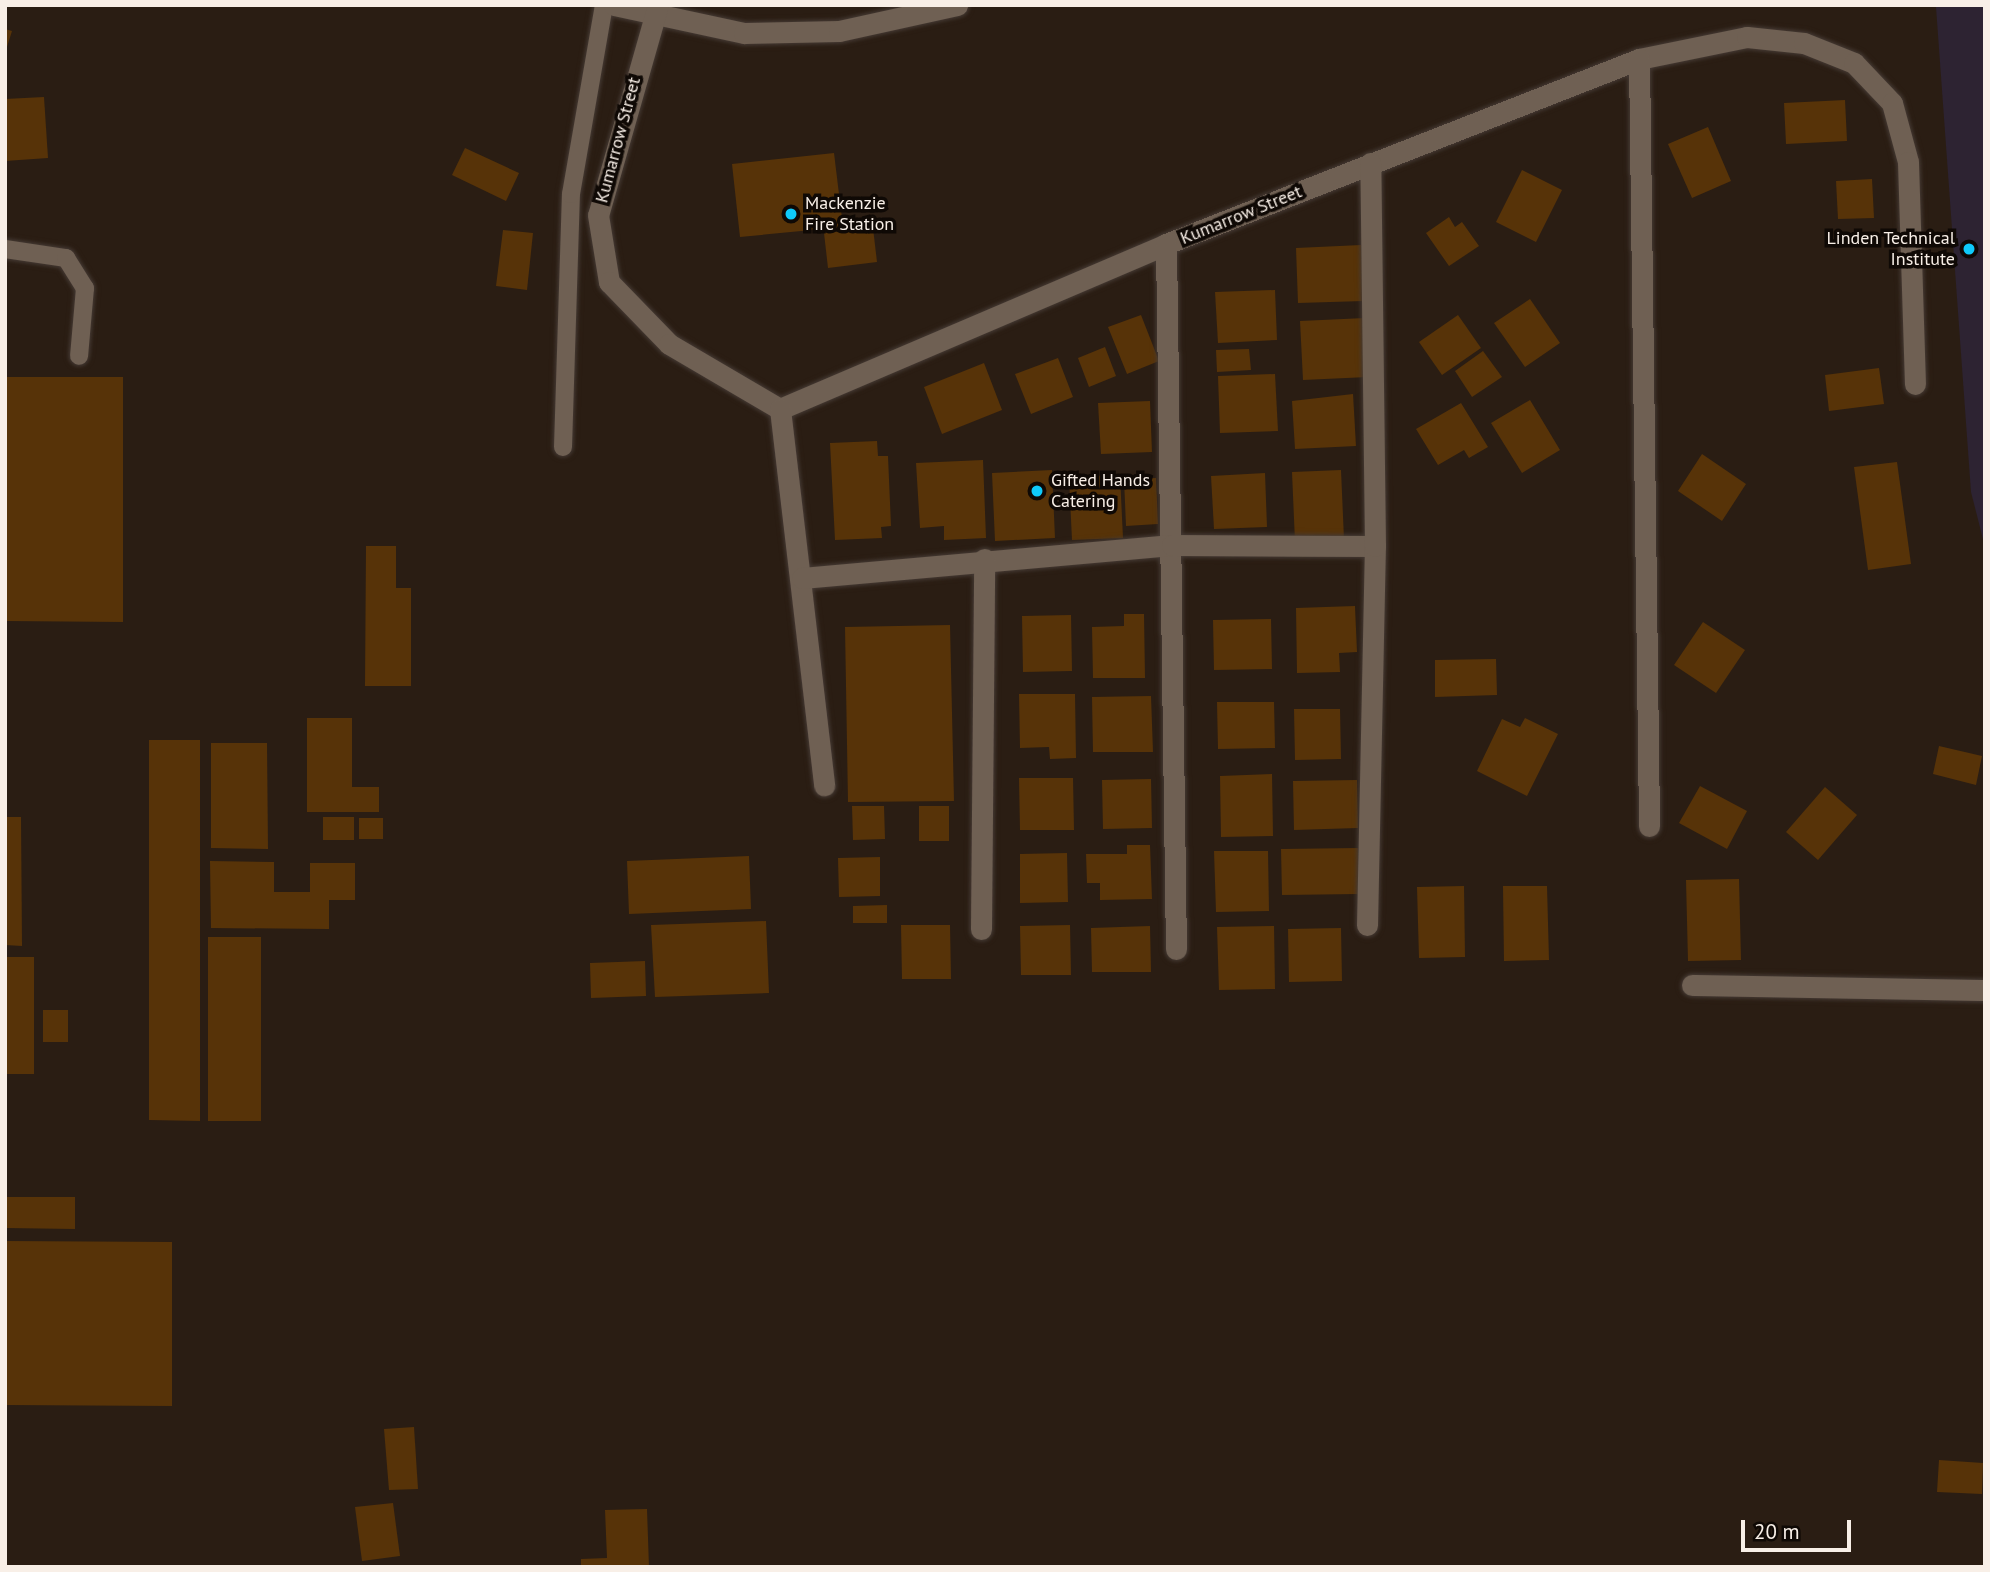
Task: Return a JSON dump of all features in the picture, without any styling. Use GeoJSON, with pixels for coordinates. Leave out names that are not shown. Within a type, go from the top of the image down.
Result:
{"type":"FeatureCollection","features":[{"type":"Feature","properties":{"kind":"street"},"geometry":{"type":"LineString","coordinates":[[614,5],[654,11],[744,33],[839,31],[957,5]]}},
{"type":"Feature","properties":{"kind":"street","name":"Kumarrow Street"},"geometry":{"type":"LineString","coordinates":[[654,11],[598,215],[609,282],[669,344],[780,410],[1166,244],[1639,59],[1747,37],[1804,43],[1854,63],[1892,103],[1908,162],[1915,384]]}},
{"type":"Feature","properties":{"kind":"street"},"geometry":{"type":"LineString","coordinates":[[1639,59],[1649,826]]}},
{"type":"Feature","properties":{"kind":"street"},"geometry":{"type":"LineString","coordinates":[[1367,925],[1375,546],[1370,163]]}},
{"type":"Feature","properties":{"kind":"street"},"geometry":{"type":"LineString","coordinates":[[1166,244],[1176,949]]}},
{"type":"Feature","properties":{"kind":"street"},"geometry":{"type":"LineString","coordinates":[[780,410],[802,578],[824,785]]}},
{"type":"Feature","properties":{"kind":"street"},"geometry":{"type":"LineString","coordinates":[[802,578],[984,559],[1172,545],[1375,546]]}},
{"type":"Feature","properties":{"kind":"street"},"geometry":{"type":"LineString","coordinates":[[981,929],[984,559]]}},
{"type":"Feature","properties":{"kind":"street"},"geometry":{"type":"LineString","coordinates":[[1692,985],[1985,990]]}},
{"type":"Feature","properties":{"kind":"lane"},"geometry":{"type":"LineString","coordinates":[[563,447],[570,194],[604,5]]}},
{"type":"Feature","properties":{"kind":"lane"},"geometry":{"type":"LineString","coordinates":[[5,248],[66,258],[85,288],[79,356]]}},
{"type":"Feature","properties":{"kind":"shaded area","name":"Linden Technical Institute"},"geometry":{"type":"Polygon","coordinates":[[[1985,5],[1985,547],[1971,492],[1936,7],[1985,5]]]}},
{"type":"Feature","properties":{"kind":"building"},"geometry":{"type":"Polygon","coordinates":[[[5,29],[12,31],[6,50],[5,50],[5,29]]]}},
{"type":"Feature","properties":{"kind":"building"},"geometry":{"type":"Polygon","coordinates":[[[44,97],[48,158],[5,161],[5,99],[44,97]]]}},
{"type":"Feature","properties":{"kind":"building"},"geometry":{"type":"Polygon","coordinates":[[[1845,100],[1847,141],[1786,144],[1784,103],[1845,100]]]}},
{"type":"Feature","properties":{"kind":"building"},"geometry":{"type":"Polygon","coordinates":[[[1708,127],[1731,181],[1692,198],[1668,144],[1708,127]]]}},
{"type":"Feature","properties":{"kind":"building"},"geometry":{"type":"Polygon","coordinates":[[[465,148],[519,173],[506,201],[452,175],[465,148]]]}},
{"type":"Feature","properties":{"kind":"building"},"geometry":{"type":"Polygon","coordinates":[[[834,153],[843,227],[740,237],[732,164],[834,153]]]}},
{"type":"Feature","properties":{"kind":"building"},"geometry":{"type":"Polygon","coordinates":[[[1522,170],[1562,190],[1536,242],[1496,222],[1522,170]]]}},
{"type":"Feature","properties":{"kind":"building"},"geometry":{"type":"Polygon","coordinates":[[[1872,179],[1874,218],[1838,219],[1836,181],[1872,179]]]}},
{"type":"Feature","properties":{"kind":"building"},"geometry":{"type":"Polygon","coordinates":[[[1449,217],[1455,227],[1462,222],[1479,246],[1449,266],[1426,233],[1449,217]]]}},
{"type":"Feature","properties":{"kind":"building"},"geometry":{"type":"Polygon","coordinates":[[[873,228],[877,262],[828,268],[824,233],[873,228]]]}},
{"type":"Feature","properties":{"kind":"building"},"geometry":{"type":"Polygon","coordinates":[[[503,230],[533,233],[527,290],[496,286],[503,230]]]}},
{"type":"Feature","properties":{"kind":"building"},"geometry":{"type":"Polygon","coordinates":[[[1361,245],[1364,301],[1298,303],[1296,248],[1361,245]]]}},
{"type":"Feature","properties":{"kind":"building"},"geometry":{"type":"Polygon","coordinates":[[[1275,290],[1277,340],[1218,343],[1215,292],[1275,290]]]}},
{"type":"Feature","properties":{"kind":"building"},"geometry":{"type":"Polygon","coordinates":[[[1530,299],[1560,343],[1525,367],[1494,323],[1530,299]]]}},
{"type":"Feature","properties":{"kind":"building"},"geometry":{"type":"Polygon","coordinates":[[[1141,315],[1159,361],[1127,374],[1108,327],[1141,315]]]}},
{"type":"Feature","properties":{"kind":"building"},"geometry":{"type":"Polygon","coordinates":[[[1458,315],[1481,348],[1442,375],[1419,342],[1458,315]]]}},
{"type":"Feature","properties":{"kind":"building"},"geometry":{"type":"Polygon","coordinates":[[[1365,318],[1368,377],[1303,380],[1300,321],[1365,318]]]}},
{"type":"Feature","properties":{"kind":"building"},"geometry":{"type":"Polygon","coordinates":[[[1105,347],[1116,376],[1089,387],[1078,358],[1105,347]]]}},
{"type":"Feature","properties":{"kind":"building"},"geometry":{"type":"Polygon","coordinates":[[[1249,349],[1251,370],[1217,372],[1216,350],[1249,349]]]}},
{"type":"Feature","properties":{"kind":"building"},"geometry":{"type":"Polygon","coordinates":[[[1483,351],[1502,377],[1472,397],[1455,371],[1483,351]]]}},
{"type":"Feature","properties":{"kind":"building"},"geometry":{"type":"Polygon","coordinates":[[[1058,358],[1073,397],[1031,414],[1015,374],[1058,358]]]}},
{"type":"Feature","properties":{"kind":"building"},"geometry":{"type":"Polygon","coordinates":[[[984,363],[1002,410],[942,434],[924,387],[984,363]]]}},
{"type":"Feature","properties":{"kind":"building"},"geometry":{"type":"Polygon","coordinates":[[[1879,368],[1884,404],[1829,411],[1825,375],[1879,368]]]}},
{"type":"Feature","properties":{"kind":"building"},"geometry":{"type":"Polygon","coordinates":[[[1275,374],[1278,431],[1220,433],[1218,376],[1275,374]]]}},
{"type":"Feature","properties":{"kind":"building"},"geometry":{"type":"Polygon","coordinates":[[[5,377],[123,377],[123,622],[5,621],[5,377]]]}},
{"type":"Feature","properties":{"kind":"building"},"geometry":{"type":"Polygon","coordinates":[[[1353,394],[1356,446],[1295,449],[1292,401],[1353,394]]]}},
{"type":"Feature","properties":{"kind":"building"},"geometry":{"type":"Polygon","coordinates":[[[1530,400],[1560,450],[1522,473],[1491,423],[1530,400]]]}},
{"type":"Feature","properties":{"kind":"building"},"geometry":{"type":"Polygon","coordinates":[[[1150,401],[1152,452],[1101,454],[1098,403],[1150,401]]]}},
{"type":"Feature","properties":{"kind":"building"},"geometry":{"type":"Polygon","coordinates":[[[1461,403],[1488,447],[1469,458],[1464,450],[1438,465],[1416,429],[1461,403]]]}},
{"type":"Feature","properties":{"kind":"building"},"geometry":{"type":"Polygon","coordinates":[[[877,441],[878,456],[888,456],[891,526],[881,527],[882,538],[835,540],[830,443],[877,441]]]}},
{"type":"Feature","properties":{"kind":"building"},"geometry":{"type":"Polygon","coordinates":[[[1702,454],[1746,484],[1722,521],[1678,491],[1702,454]]]}},
{"type":"Feature","properties":{"kind":"building"},"geometry":{"type":"Polygon","coordinates":[[[983,460],[986,538],[944,540],[944,526],[920,528],[916,463],[983,460]]]}},
{"type":"Feature","properties":{"kind":"building"},"geometry":{"type":"Polygon","coordinates":[[[1897,462],[1911,564],[1868,570],[1854,467],[1897,462]]]}},
{"type":"Feature","properties":{"kind":"building"},"geometry":{"type":"Polygon","coordinates":[[[1052,470],[1055,538],[995,541],[992,473],[1052,470]]]}},
{"type":"Feature","properties":{"kind":"building"},"geometry":{"type":"Polygon","coordinates":[[[1341,470],[1344,539],[1295,542],[1292,472],[1341,470]]]}},
{"type":"Feature","properties":{"kind":"building"},"geometry":{"type":"Polygon","coordinates":[[[1265,473],[1267,527],[1214,529],[1211,476],[1265,473]]]}},
{"type":"Feature","properties":{"kind":"building"},"geometry":{"type":"Polygon","coordinates":[[[1120,475],[1123,538],[1072,540],[1069,477],[1120,475]]]}},
{"type":"Feature","properties":{"kind":"building"},"geometry":{"type":"Polygon","coordinates":[[[1156,478],[1158,524],[1126,526],[1124,479],[1156,478]]]}},
{"type":"Feature","properties":{"kind":"building"},"geometry":{"type":"Polygon","coordinates":[[[366,546],[396,546],[396,588],[411,588],[411,686],[365,686],[366,546]]]}},
{"type":"Feature","properties":{"kind":"building"},"geometry":{"type":"Polygon","coordinates":[[[1355,606],[1357,652],[1339,653],[1340,672],[1297,673],[1296,608],[1355,606]]]}},
{"type":"Feature","properties":{"kind":"building"},"geometry":{"type":"Polygon","coordinates":[[[1124,614],[1144,614],[1145,678],[1093,678],[1092,627],[1124,626],[1124,614]]]}},
{"type":"Feature","properties":{"kind":"building"},"geometry":{"type":"Polygon","coordinates":[[[1071,615],[1072,671],[1023,672],[1022,616],[1071,615]]]}},
{"type":"Feature","properties":{"kind":"building"},"geometry":{"type":"Polygon","coordinates":[[[1271,619],[1272,669],[1214,670],[1213,620],[1271,619]]]}},
{"type":"Feature","properties":{"kind":"building"},"geometry":{"type":"Polygon","coordinates":[[[1703,622],[1745,650],[1716,693],[1674,665],[1703,622]]]}},
{"type":"Feature","properties":{"kind":"building"},"geometry":{"type":"Polygon","coordinates":[[[950,625],[954,801],[848,802],[845,627],[950,625]]]}},
{"type":"Feature","properties":{"kind":"building"},"geometry":{"type":"Polygon","coordinates":[[[1496,659],[1497,695],[1435,697],[1435,660],[1496,659]]]}},
{"type":"Feature","properties":{"kind":"building"},"geometry":{"type":"Polygon","coordinates":[[[1019,694],[1075,694],[1076,758],[1050,759],[1049,747],[1020,748],[1019,694]]]}},
{"type":"Feature","properties":{"kind":"building"},"geometry":{"type":"Polygon","coordinates":[[[1151,696],[1153,752],[1093,752],[1092,697],[1151,696]]]}},
{"type":"Feature","properties":{"kind":"building"},"geometry":{"type":"Polygon","coordinates":[[[1217,702],[1274,702],[1275,748],[1218,749],[1217,702]]]}},
{"type":"Feature","properties":{"kind":"building"},"geometry":{"type":"Polygon","coordinates":[[[1294,709],[1340,709],[1341,759],[1295,760],[1294,709]]]}},
{"type":"Feature","properties":{"kind":"building"},"geometry":{"type":"Polygon","coordinates":[[[307,718],[352,718],[352,787],[379,787],[379,812],[307,812],[307,718]]]}},
{"type":"Feature","properties":{"kind":"building"},"geometry":{"type":"Polygon","coordinates":[[[1525,718],[1558,734],[1527,796],[1477,771],[1502,719],[1520,727],[1525,718]]]}},
{"type":"Feature","properties":{"kind":"building"},"geometry":{"type":"Polygon","coordinates":[[[149,740],[200,740],[200,1121],[149,1120],[149,740]]]}},
{"type":"Feature","properties":{"kind":"building"},"geometry":{"type":"Polygon","coordinates":[[[211,743],[267,743],[268,849],[211,848],[211,743]]]}},
{"type":"Feature","properties":{"kind":"building"},"geometry":{"type":"Polygon","coordinates":[[[1939,746],[1982,756],[1976,785],[1933,774],[1939,746]]]}},
{"type":"Feature","properties":{"kind":"building"},"geometry":{"type":"Polygon","coordinates":[[[1272,774],[1273,836],[1221,837],[1220,776],[1272,774]]]}},
{"type":"Feature","properties":{"kind":"building"},"geometry":{"type":"Polygon","coordinates":[[[1019,778],[1073,778],[1074,830],[1020,830],[1019,778]]]}},
{"type":"Feature","properties":{"kind":"building"},"geometry":{"type":"Polygon","coordinates":[[[1151,779],[1152,828],[1103,829],[1102,780],[1151,779]]]}},
{"type":"Feature","properties":{"kind":"building"},"geometry":{"type":"Polygon","coordinates":[[[1357,780],[1358,828],[1294,830],[1293,781],[1357,780]]]}},
{"type":"Feature","properties":{"kind":"building"},"geometry":{"type":"Polygon","coordinates":[[[1700,786],[1747,811],[1727,849],[1679,823],[1700,786]]]}},
{"type":"Feature","properties":{"kind":"building"},"geometry":{"type":"Polygon","coordinates":[[[1825,787],[1857,815],[1818,860],[1786,832],[1825,787]]]}},
{"type":"Feature","properties":{"kind":"building"},"geometry":{"type":"Polygon","coordinates":[[[852,806],[884,806],[885,839],[853,840],[852,806]]]}},
{"type":"Feature","properties":{"kind":"building"},"geometry":{"type":"Polygon","coordinates":[[[919,806],[949,806],[949,841],[919,841],[919,806]]]}},
{"type":"Feature","properties":{"kind":"building"},"geometry":{"type":"Polygon","coordinates":[[[5,817],[21,817],[22,946],[5,945],[5,817]]]}},
{"type":"Feature","properties":{"kind":"building"},"geometry":{"type":"Polygon","coordinates":[[[323,817],[354,817],[354,840],[323,840],[323,817]]]}},
{"type":"Feature","properties":{"kind":"building"},"geometry":{"type":"Polygon","coordinates":[[[359,818],[383,818],[383,839],[359,839],[359,818]]]}},
{"type":"Feature","properties":{"kind":"building"},"geometry":{"type":"Polygon","coordinates":[[[1127,845],[1150,845],[1152,899],[1100,900],[1100,883],[1087,883],[1086,854],[1127,854],[1127,845]]]}},
{"type":"Feature","properties":{"kind":"building"},"geometry":{"type":"Polygon","coordinates":[[[1358,848],[1359,894],[1282,895],[1281,849],[1358,848]]]}},
{"type":"Feature","properties":{"kind":"building"},"geometry":{"type":"Polygon","coordinates":[[[1214,851],[1268,851],[1269,911],[1216,912],[1214,851]]]}},
{"type":"Feature","properties":{"kind":"building"},"geometry":{"type":"Polygon","coordinates":[[[1067,853],[1068,902],[1020,903],[1020,854],[1067,853]]]}},
{"type":"Feature","properties":{"kind":"building"},"geometry":{"type":"Polygon","coordinates":[[[749,856],[751,909],[629,914],[627,861],[749,856]]]}},
{"type":"Feature","properties":{"kind":"building"},"geometry":{"type":"Polygon","coordinates":[[[880,857],[880,896],[839,897],[838,858],[880,857]]]}},
{"type":"Feature","properties":{"kind":"building"},"geometry":{"type":"Polygon","coordinates":[[[210,861],[274,862],[274,892],[310,892],[310,863],[355,863],[355,900],[329,900],[329,929],[211,928],[210,861]]]}},
{"type":"Feature","properties":{"kind":"building"},"geometry":{"type":"Polygon","coordinates":[[[1739,879],[1741,960],[1688,961],[1686,880],[1739,879]]]}},
{"type":"Feature","properties":{"kind":"building"},"geometry":{"type":"Polygon","coordinates":[[[1464,886],[1465,957],[1419,958],[1417,887],[1464,886]]]}},
{"type":"Feature","properties":{"kind":"building"},"geometry":{"type":"Polygon","coordinates":[[[1503,886],[1547,886],[1549,960],[1504,961],[1503,886]]]}},
{"type":"Feature","properties":{"kind":"building"},"geometry":{"type":"Polygon","coordinates":[[[887,905],[887,923],[853,923],[853,906],[887,905]]]}},
{"type":"Feature","properties":{"kind":"building"},"geometry":{"type":"Polygon","coordinates":[[[766,921],[769,993],[655,997],[651,925],[766,921]]]}},
{"type":"Feature","properties":{"kind":"building"},"geometry":{"type":"Polygon","coordinates":[[[901,925],[950,925],[951,979],[902,979],[901,925]]]}},
{"type":"Feature","properties":{"kind":"building"},"geometry":{"type":"Polygon","coordinates":[[[1070,925],[1071,975],[1021,975],[1020,926],[1070,925]]]}},
{"type":"Feature","properties":{"kind":"building"},"geometry":{"type":"Polygon","coordinates":[[[1150,926],[1151,972],[1092,972],[1091,928],[1150,926]]]}},
{"type":"Feature","properties":{"kind":"building"},"geometry":{"type":"Polygon","coordinates":[[[1274,926],[1275,989],[1219,990],[1217,927],[1274,926]]]}},
{"type":"Feature","properties":{"kind":"building"},"geometry":{"type":"Polygon","coordinates":[[[1341,928],[1342,981],[1289,982],[1288,929],[1341,928]]]}},
{"type":"Feature","properties":{"kind":"building"},"geometry":{"type":"Polygon","coordinates":[[[208,937],[261,937],[261,1121],[208,1121],[208,937]]]}},
{"type":"Feature","properties":{"kind":"building"},"geometry":{"type":"Polygon","coordinates":[[[5,957],[34,957],[34,1074],[5,1074],[5,957]]]}},
{"type":"Feature","properties":{"kind":"building"},"geometry":{"type":"Polygon","coordinates":[[[645,961],[646,996],[591,998],[590,963],[645,961]]]}},
{"type":"Feature","properties":{"kind":"building"},"geometry":{"type":"Polygon","coordinates":[[[43,1010],[68,1010],[68,1042],[43,1042],[43,1010]]]}},
{"type":"Feature","properties":{"kind":"building"},"geometry":{"type":"Polygon","coordinates":[[[6,1197],[75,1197],[75,1229],[6,1228],[6,1197]]]}},
{"type":"Feature","properties":{"kind":"building"},"geometry":{"type":"Polygon","coordinates":[[[5,1241],[172,1242],[172,1406],[5,1405],[5,1241]]]}},
{"type":"Feature","properties":{"kind":"building"},"geometry":{"type":"Polygon","coordinates":[[[414,1427],[418,1489],[389,1490],[384,1429],[414,1427]]]}},
{"type":"Feature","properties":{"kind":"building"},"geometry":{"type":"Polygon","coordinates":[[[1939,1460],[1983,1463],[1982,1494],[1937,1492],[1939,1460]]]}},
{"type":"Feature","properties":{"kind":"building"},"geometry":{"type":"Polygon","coordinates":[[[393,1503],[400,1556],[362,1561],[355,1507],[393,1503]]]}},
{"type":"Feature","properties":{"kind":"building"},"geometry":{"type":"Polygon","coordinates":[[[647,1509],[649,1567],[581,1567],[581,1559],[607,1558],[605,1510],[647,1509]]]}},
{"type":"Feature","properties":{"kind":"place","name":"Mackenzie Fire Station"},"geometry":{"type":"Point","coordinates":[791,214]}},
{"type":"Feature","properties":{"kind":"place","name":"Linden Technical Institute"},"geometry":{"type":"Point","coordinates":[1969,249]}},
{"type":"Feature","properties":{"kind":"place","name":"Gifted Hands Catering"},"geometry":{"type":"Point","coordinates":[1037,491]}}]}
